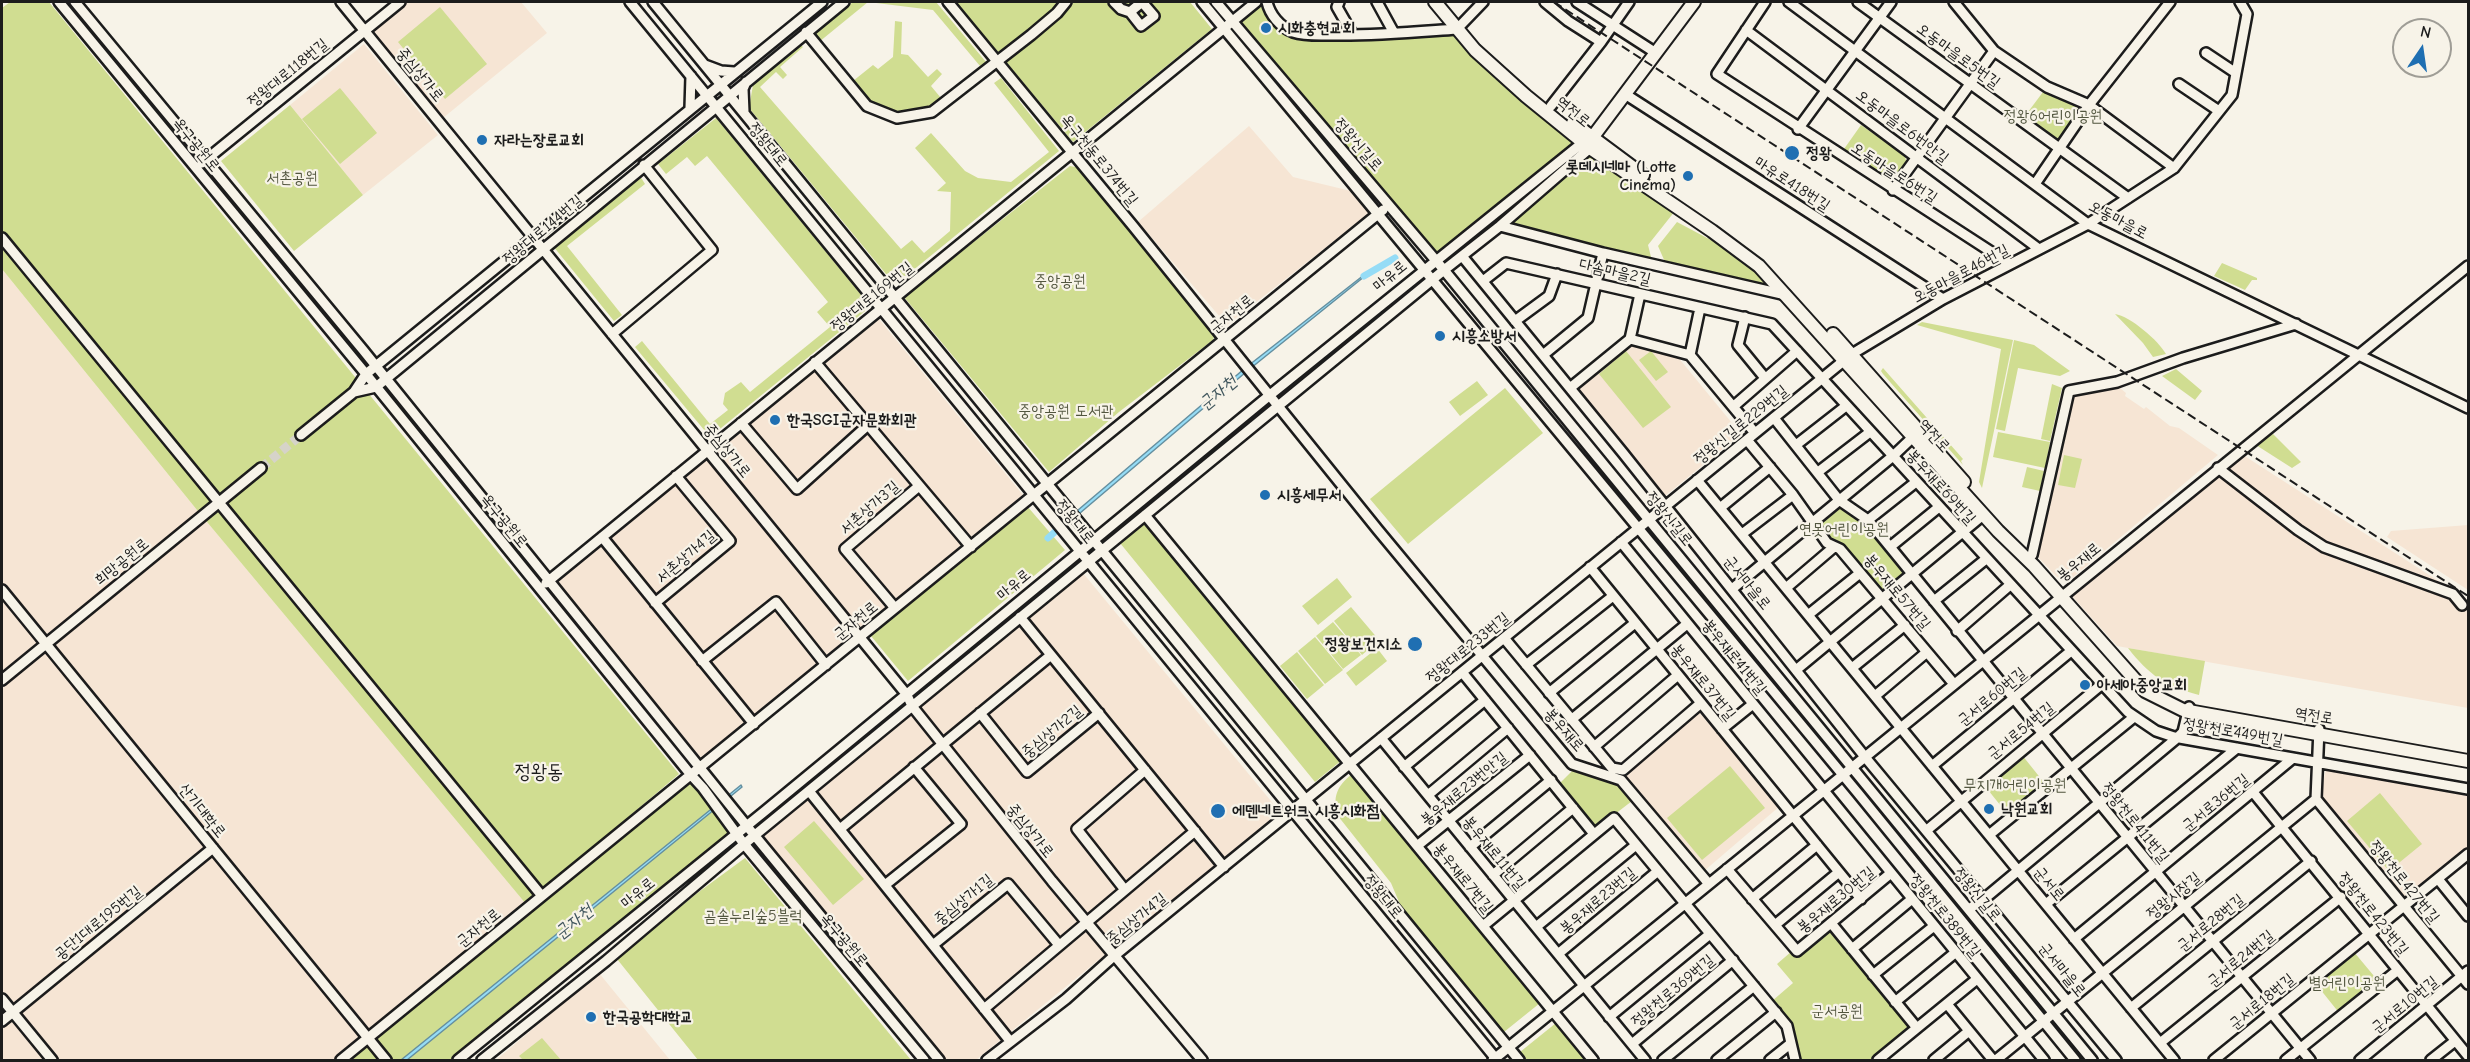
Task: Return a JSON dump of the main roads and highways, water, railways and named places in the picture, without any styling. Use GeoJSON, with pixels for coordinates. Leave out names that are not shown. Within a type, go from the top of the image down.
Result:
{"type":"FeatureCollection","features":[{"type":"Feature","properties":{"kind":"main road","name":"역전로"},"geometry":{"type":"LineString","coordinates":[[1435,2],[1513,78],[1551,106],[1589,142],[1763,262],[2032,555],[2063,594]]}},
{"type":"Feature","properties":{"kind":"main road","name":"역전로"},"geometry":{"type":"LineString","coordinates":[[1444,2],[1460,27],[1490,65],[1589,142],[1759,267],[1848,357],[1913,437],[1983,515],[2063,594],[2138,677],[2165,698],[2189,708],[2469,756]]}},
{"type":"Feature","properties":{"kind":"main road","name":"마유로"},"geometry":{"type":"LineString","coordinates":[[1589,142],[1694,2]]}},
{"type":"Feature","properties":{"kind":"main road","name":"역전로"},"geometry":{"type":"LineString","coordinates":[[2319,731],[2469,760]]}},
{"type":"Feature","properties":{"kind":"water"},"geometry":{"type":"Polygon","coordinates":[[[1369,271],[1053,536],[1051,533],[1244,369],[1369,271]]]}},
{"type":"Feature","properties":{"kind":"water"},"geometry":{"type":"Polygon","coordinates":[[[741,785],[742,787],[407,1060],[401,1060],[741,785]]]}},
{"type":"Feature","properties":{"kind":"waterway","name":"군자천"},"geometry":{"type":"LineString","coordinates":[[1364,276],[1395,258]]}},
{"type":"Feature","properties":{"kind":"waterway","name":"군자천"},"geometry":{"type":"LineString","coordinates":[[1048,538],[1057,530]]}},
{"type":"Feature","properties":{"kind":"tunnel"},"geometry":{"type":"LineString","coordinates":[[261,468],[301,435]]}},
{"type":"Feature","properties":{"kind":"railway"},"geometry":{"type":"LineString","coordinates":[[1554,2],[2468,596]]}},
{"type":"Feature","properties":{"kind":"place","name":"시화충현교회"},"geometry":{"type":"Point","coordinates":[1266,28]}},
{"type":"Feature","properties":{"kind":"place","name":"자라는장로교회"},"geometry":{"type":"Point","coordinates":[482,140]}},
{"type":"Feature","properties":{"kind":"place","name":"정왕"},"geometry":{"type":"Point","coordinates":[1792,153]}},
{"type":"Feature","properties":{"kind":"place","name":"롯데시네마 (Lotte Cinema)"},"geometry":{"type":"Point","coordinates":[1688,176]}},
{"type":"Feature","properties":{"kind":"place","name":"시흥소방서"},"geometry":{"type":"Point","coordinates":[1440,336]}},
{"type":"Feature","properties":{"kind":"place","name":"한국SGI군자문화회관"},"geometry":{"type":"Point","coordinates":[775,420]}},
{"type":"Feature","properties":{"kind":"place","name":"시흥세무서"},"geometry":{"type":"Point","coordinates":[1265,495]}},
{"type":"Feature","properties":{"kind":"place","name":"정왕보건지소"},"geometry":{"type":"Point","coordinates":[1415,644]}},
{"type":"Feature","properties":{"kind":"place","name":"아세아중앙교회"},"geometry":{"type":"Point","coordinates":[2085,685]}},
{"type":"Feature","properties":{"kind":"place","name":"낙원교회"},"geometry":{"type":"Point","coordinates":[1989,809]}},
{"type":"Feature","properties":{"kind":"place","name":"에덴네트워크 시흥시화점"},"geometry":{"type":"Point","coordinates":[1218,811]}},
{"type":"Feature","properties":{"kind":"place","name":"한국공학대학교"},"geometry":{"type":"Point","coordinates":[591,1017]}},
{"type":"Feature","properties":{"kind":"district","name":"정왕동"},"geometry":{"type":"Point","coordinates":[539,772]}},
{"type":"Feature","properties":{"kind":"park label","name":"정왕6어린이공원"},"geometry":{"type":"Point","coordinates":[2053,116]}},
{"type":"Feature","properties":{"kind":"park label","name":"서촌공원"},"geometry":{"type":"Point","coordinates":[292,178]}},
{"type":"Feature","properties":{"kind":"park label","name":"중앙공원"},"geometry":{"type":"Point","coordinates":[1060,281]}},
{"type":"Feature","properties":{"kind":"park label","name":"중앙공원 도서관"},"geometry":{"type":"Point","coordinates":[1066,411]}},
{"type":"Feature","properties":{"kind":"park label","name":"연못어린이공원"},"geometry":{"type":"Point","coordinates":[1844,529]}},
{"type":"Feature","properties":{"kind":"park label","name":"무지개어린이공원"},"geometry":{"type":"Point","coordinates":[2015,785]}},
{"type":"Feature","properties":{"kind":"park label","name":"곰솔누리숲5블럭"},"geometry":{"type":"Point","coordinates":[753,916]}},
{"type":"Feature","properties":{"kind":"park label","name":"별어린이공원"},"geometry":{"type":"Point","coordinates":[2347,983]}},
{"type":"Feature","properties":{"kind":"park label","name":"군서공원"},"geometry":{"type":"Point","coordinates":[1837,1011]}}]}
